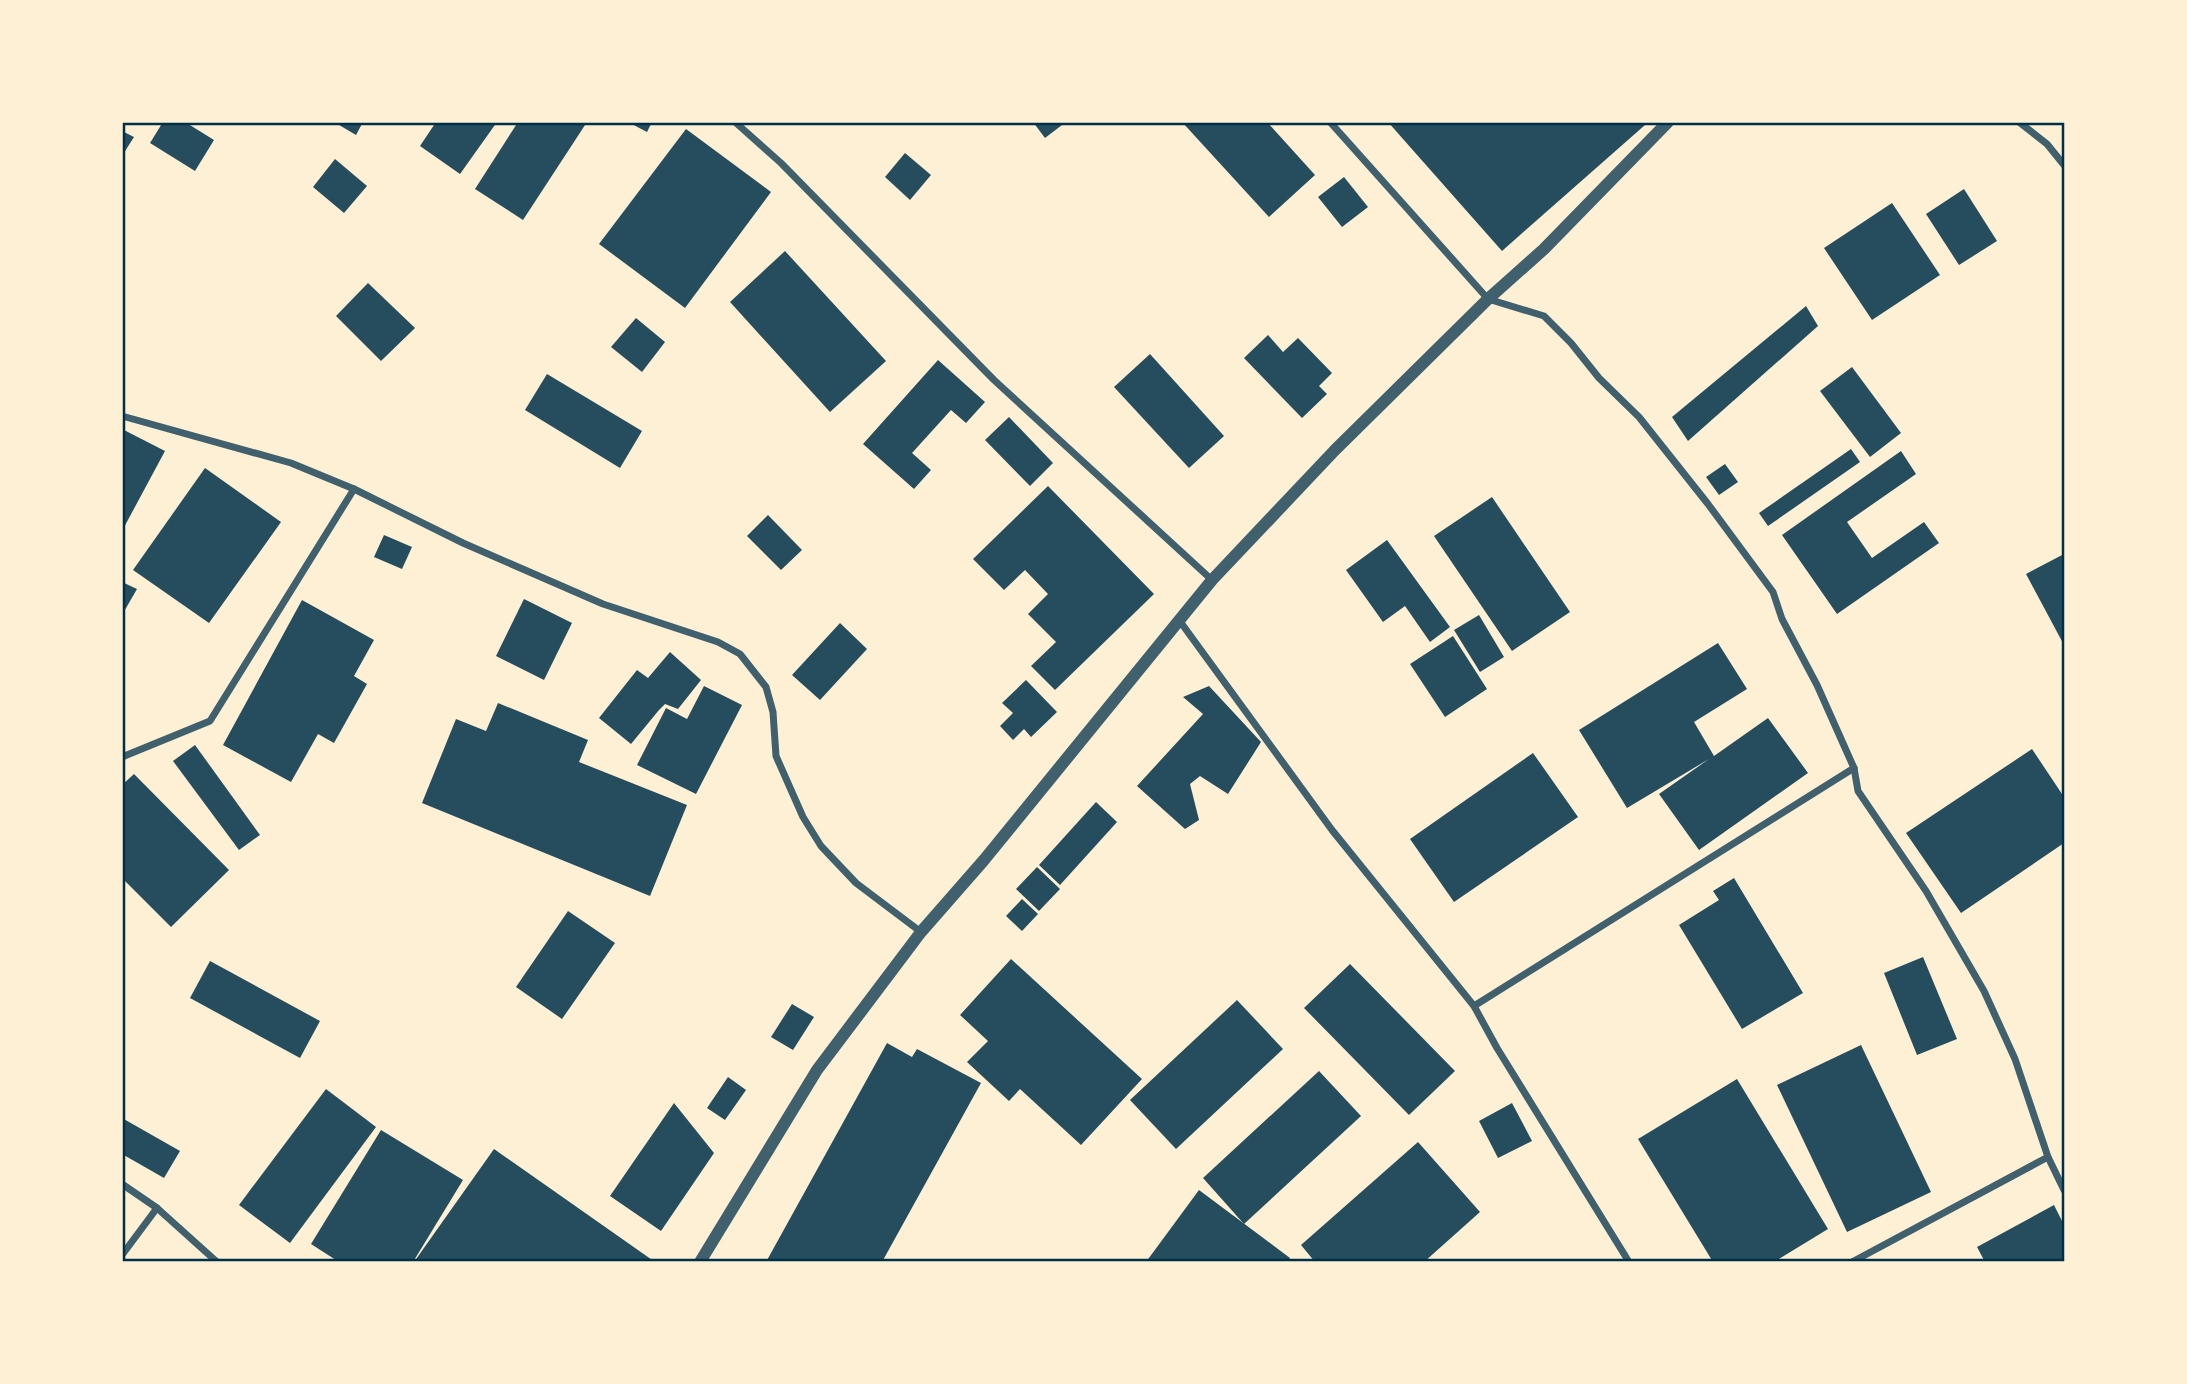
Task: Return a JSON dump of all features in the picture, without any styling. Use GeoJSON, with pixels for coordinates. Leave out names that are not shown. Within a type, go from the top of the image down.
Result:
{"type":"FeatureCollection","features":[{"type":"Feature","properties":{"kind":"street"},"geometry":{"type":"LineString","coordinates":[[735,122],[781,163],[994,380],[1212,580]]}},
{"type":"Feature","properties":{"kind":"street"},"geometry":{"type":"LineString","coordinates":[[1329,122],[1488,299],[1544,316],[1571,343],[1599,378],[1639,418],[1708,504],[1773,592],[1783,619],[1817,685],[1854,768],[1858,791],[1926,891],[1984,990],[2015,1059],[2048,1157],[2064,1190]]}},
{"type":"Feature","properties":{"kind":"street"},"geometry":{"type":"LineString","coordinates":[[700,1262],[817,1070],[921,932],[984,860],[1212,580],[1335,450],[1488,299],[1544,249],[1668,122]]}},
{"type":"Feature","properties":{"kind":"street"},"geometry":{"type":"LineString","coordinates":[[2019,122],[2047,144],[2064,165]]}},
{"type":"Feature","properties":{"kind":"street"},"geometry":{"type":"LineString","coordinates":[[122,416],[291,463],[354,489],[463,543],[590,599],[718,642],[740,654],[766,687],[773,712],[776,756],[803,817],[815,836],[856,883],[921,932]]}},
{"type":"Feature","properties":{"kind":"street"},"geometry":{"type":"LineString","coordinates":[[122,757],[210,721],[354,489]]}},
{"type":"Feature","properties":{"kind":"street"},"geometry":{"type":"LineString","coordinates":[[1179,620],[1332,830],[1474,1006],[1629,1262]]}},
{"type":"Feature","properties":{"kind":"street"},"geometry":{"type":"LineString","coordinates":[[1474,1006],[1854,768]]}},
{"type":"Feature","properties":{"kind":"street"},"geometry":{"type":"LineString","coordinates":[[1852,1262],[2048,1157]]}},
{"type":"Feature","properties":{"kind":"street"},"geometry":{"type":"LineString","coordinates":[[122,1184],[157,1208],[217,1262]]}},
{"type":"Feature","properties":{"kind":"street"},"geometry":{"type":"LineString","coordinates":[[122,1255],[157,1208]]}},
{"type":"Feature","properties":{"kind":"building"},"geometry":{"type":"Polygon","coordinates":[[[163,122],[185,122],[214,140],[195,171],[150,143],[163,122]]]}},
{"type":"Feature","properties":{"kind":"building"},"geometry":{"type":"Polygon","coordinates":[[[334,122],[363,122],[356,135],[334,122]]]}},
{"type":"Feature","properties":{"kind":"building"},"geometry":{"type":"Polygon","coordinates":[[[436,122],[497,122],[460,174],[420,146],[436,122]]]}},
{"type":"Feature","properties":{"kind":"building"},"geometry":{"type":"Polygon","coordinates":[[[518,122],[587,122],[523,220],[475,189],[518,122]]]}},
{"type":"Feature","properties":{"kind":"building"},"geometry":{"type":"Polygon","coordinates":[[[628,122],[652,122],[647,132],[628,122]]]}},
{"type":"Feature","properties":{"kind":"building"},"geometry":{"type":"Polygon","coordinates":[[[1033,122],[1066,122],[1045,138],[1033,122]]]}},
{"type":"Feature","properties":{"kind":"building"},"geometry":{"type":"Polygon","coordinates":[[[1182,122],[1267,122],[1315,175],[1269,217],[1182,122]]]}},
{"type":"Feature","properties":{"kind":"building"},"geometry":{"type":"Polygon","coordinates":[[[1388,122],[1644,122],[1645,125],[1502,251],[1388,122]]]}},
{"type":"Feature","properties":{"kind":"building"},"geometry":{"type":"Polygon","coordinates":[[[686,129],[771,192],[685,308],[599,244],[686,129]]]}},
{"type":"Feature","properties":{"kind":"building"},"geometry":{"type":"Polygon","coordinates":[[[122,131],[134,137],[122,156],[122,131]]]}},
{"type":"Feature","properties":{"kind":"building"},"geometry":{"type":"Polygon","coordinates":[[[905,153],[931,175],[910,200],[885,177],[905,153]]]}},
{"type":"Feature","properties":{"kind":"building"},"geometry":{"type":"Polygon","coordinates":[[[335,159],[367,186],[344,213],[313,187],[335,159]]]}},
{"type":"Feature","properties":{"kind":"building"},"geometry":{"type":"Polygon","coordinates":[[[1344,177],[1368,207],[1342,227],[1318,197],[1344,177]]]}},
{"type":"Feature","properties":{"kind":"building"},"geometry":{"type":"Polygon","coordinates":[[[1964,189],[1997,241],[1959,265],[1926,214],[1964,189]]]}},
{"type":"Feature","properties":{"kind":"building"},"geometry":{"type":"Polygon","coordinates":[[[1892,203],[1940,275],[1872,320],[1824,248],[1892,203]]]}},
{"type":"Feature","properties":{"kind":"building"},"geometry":{"type":"Polygon","coordinates":[[[785,251],[886,361],[830,412],[730,302],[785,251]]]}},
{"type":"Feature","properties":{"kind":"building"},"geometry":{"type":"Polygon","coordinates":[[[368,283],[415,328],[381,361],[336,316],[368,283]]]}},
{"type":"Feature","properties":{"kind":"building"},"geometry":{"type":"Polygon","coordinates":[[[1806,306],[1818,326],[1688,441],[1672,417],[1806,306]]]}},
{"type":"Feature","properties":{"kind":"building"},"geometry":{"type":"Polygon","coordinates":[[[636,318],[665,342],[642,372],[611,347],[636,318]]]}},
{"type":"Feature","properties":{"kind":"building"},"geometry":{"type":"Polygon","coordinates":[[[1268,335],[1283,352],[1298,338],[1332,373],[1319,386],[1327,394],[1302,418],[1244,358],[1268,335]]]}},
{"type":"Feature","properties":{"kind":"building"},"geometry":{"type":"Polygon","coordinates":[[[1150,354],[1224,436],[1189,468],[1114,387],[1150,354]]]}},
{"type":"Feature","properties":{"kind":"building"},"geometry":{"type":"Polygon","coordinates":[[[938,360],[985,402],[966,423],[951,410],[912,453],[931,470],[914,489],[863,444],[938,360]]]}},
{"type":"Feature","properties":{"kind":"building"},"geometry":{"type":"Polygon","coordinates":[[[1852,367],[1901,433],[1870,457],[1820,391],[1852,367]]]}},
{"type":"Feature","properties":{"kind":"building"},"geometry":{"type":"Polygon","coordinates":[[[547,374],[642,431],[620,468],[525,410],[547,374]]]}},
{"type":"Feature","properties":{"kind":"building"},"geometry":{"type":"Polygon","coordinates":[[[1009,417],[1053,463],[1030,486],[985,440],[1009,417]]]}},
{"type":"Feature","properties":{"kind":"building"},"geometry":{"type":"Polygon","coordinates":[[[122,429],[165,451],[122,531],[122,429]]]}},
{"type":"Feature","properties":{"kind":"building"},"geometry":{"type":"Polygon","coordinates":[[[1851,449],[1860,462],[1768,526],[1759,513],[1851,449]]]}},
{"type":"Feature","properties":{"kind":"building"},"geometry":{"type":"Polygon","coordinates":[[[1901,451],[1916,474],[1847,522],[1872,558],[1924,522],[1939,543],[1837,614],[1782,535],[1901,451]]]}},
{"type":"Feature","properties":{"kind":"building"},"geometry":{"type":"Polygon","coordinates":[[[1725,464],[1738,482],[1719,495],[1706,477],[1725,464]]]}},
{"type":"Feature","properties":{"kind":"building"},"geometry":{"type":"Polygon","coordinates":[[[205,468],[281,522],[209,623],[133,570],[205,468]]]}},
{"type":"Feature","properties":{"kind":"building"},"geometry":{"type":"Polygon","coordinates":[[[1048,486],[1154,594],[1055,690],[1031,666],[1056,642],[1028,614],[1048,594],[1025,570],[1004,590],[973,559],[1048,486]]]}},
{"type":"Feature","properties":{"kind":"building"},"geometry":{"type":"Polygon","coordinates":[[[1492,497],[1570,612],[1512,651],[1434,536],[1492,497]]]}},
{"type":"Feature","properties":{"kind":"building"},"geometry":{"type":"Polygon","coordinates":[[[768,515],[802,550],[781,570],[747,536],[768,515]]]}},
{"type":"Feature","properties":{"kind":"building"},"geometry":{"type":"Polygon","coordinates":[[[384,535],[412,547],[402,569],[374,557],[384,535]]]}},
{"type":"Feature","properties":{"kind":"building"},"geometry":{"type":"Polygon","coordinates":[[[1387,540],[1450,627],[1430,642],[1405,606],[1383,622],[1346,570],[1387,540]]]}},
{"type":"Feature","properties":{"kind":"building"},"geometry":{"type":"Polygon","coordinates":[[[2064,554],[2064,645],[2026,574],[2064,554]]]}},
{"type":"Feature","properties":{"kind":"building"},"geometry":{"type":"Polygon","coordinates":[[[122,582],[137,589],[122,615],[122,582]]]}},
{"type":"Feature","properties":{"kind":"building"},"geometry":{"type":"Polygon","coordinates":[[[524,599],[572,623],[544,680],[496,656],[524,599]]]}},
{"type":"Feature","properties":{"kind":"building"},"geometry":{"type":"Polygon","coordinates":[[[302,600],[374,640],[354,676],[367,684],[334,743],[318,734],[291,782],[223,745],[302,600]]]}},
{"type":"Feature","properties":{"kind":"building"},"geometry":{"type":"Polygon","coordinates":[[[1479,615],[1504,657],[1480,672],[1454,630],[1479,615]]]}},
{"type":"Feature","properties":{"kind":"building"},"geometry":{"type":"Polygon","coordinates":[[[840,623],[867,649],[820,700],[792,675],[840,623]]]}},
{"type":"Feature","properties":{"kind":"building"},"geometry":{"type":"Polygon","coordinates":[[[1453,636],[1487,689],[1445,717],[1410,664],[1453,636]]]}},
{"type":"Feature","properties":{"kind":"building"},"geometry":{"type":"Polygon","coordinates":[[[1718,643],[1747,689],[1694,722],[1714,756],[1768,718],[1808,773],[1699,850],[1659,794],[1709,759],[1627,808],[1579,730],[1718,643]]]}},
{"type":"Feature","properties":{"kind":"building"},"geometry":{"type":"Polygon","coordinates":[[[670,652],[701,680],[678,709],[665,704],[631,744],[599,718],[637,670],[648,678],[670,652]]]}},
{"type":"Feature","properties":{"kind":"building"},"geometry":{"type":"Polygon","coordinates":[[[1026,680],[1057,712],[1031,737],[1024,729],[1013,740],[1000,726],[1013,713],[1002,703],[1026,680]]]}},
{"type":"Feature","properties":{"kind":"building"},"geometry":{"type":"Polygon","coordinates":[[[704,686],[742,705],[696,794],[637,765],[666,708],[687,719],[704,686]]]}},
{"type":"Feature","properties":{"kind":"building"},"geometry":{"type":"Polygon","coordinates":[[[1209,686],[1261,742],[1228,794],[1200,776],[1190,784],[1199,820],[1185,829],[1137,786],[1203,714],[1183,697],[1209,686]]]}},
{"type":"Feature","properties":{"kind":"building"},"geometry":{"type":"Polygon","coordinates":[[[498,703],[588,740],[579,762],[687,805],[650,896],[422,803],[456,719],[486,731],[498,703]]]}},
{"type":"Feature","properties":{"kind":"building"},"geometry":{"type":"Polygon","coordinates":[[[195,745],[260,835],[239,850],[173,761],[195,745]]]}},
{"type":"Feature","properties":{"kind":"building"},"geometry":{"type":"Polygon","coordinates":[[[2032,749],[2064,797],[2064,843],[1961,913],[1906,833],[2032,749]]]}},
{"type":"Feature","properties":{"kind":"building"},"geometry":{"type":"Polygon","coordinates":[[[1533,753],[1578,817],[1454,902],[1410,839],[1533,753]]]}},
{"type":"Feature","properties":{"kind":"building"},"geometry":{"type":"Polygon","coordinates":[[[134,774],[229,870],[171,927],[122,878],[122,785],[134,774]]]}},
{"type":"Feature","properties":{"kind":"building"},"geometry":{"type":"Polygon","coordinates":[[[1096,802],[1117,822],[1060,885],[1039,865],[1096,802]]]}},
{"type":"Feature","properties":{"kind":"building"},"geometry":{"type":"Polygon","coordinates":[[[1037,867],[1060,889],[1039,911],[1016,889],[1037,867]]]}},
{"type":"Feature","properties":{"kind":"building"},"geometry":{"type":"Polygon","coordinates":[[[1734,878],[1803,993],[1742,1029],[1679,925],[1719,900],[1713,891],[1734,878]]]}},
{"type":"Feature","properties":{"kind":"building"},"geometry":{"type":"Polygon","coordinates":[[[1022,899],[1038,914],[1022,931],[1006,916],[1022,899]]]}},
{"type":"Feature","properties":{"kind":"building"},"geometry":{"type":"Polygon","coordinates":[[[568,911],[615,943],[562,1019],[516,987],[568,911]]]}},
{"type":"Feature","properties":{"kind":"building"},"geometry":{"type":"Polygon","coordinates":[[[1923,957],[1957,1039],[1917,1055],[1884,973],[1923,957]]]}},
{"type":"Feature","properties":{"kind":"building"},"geometry":{"type":"Polygon","coordinates":[[[1011,959],[1142,1079],[1081,1145],[1020,1089],[1009,1101],[967,1062],[988,1041],[960,1015],[1011,959]]]}},
{"type":"Feature","properties":{"kind":"building"},"geometry":{"type":"Polygon","coordinates":[[[210,961],[320,1021],[300,1058],[190,998],[210,961]]]}},
{"type":"Feature","properties":{"kind":"building"},"geometry":{"type":"Polygon","coordinates":[[[1350,964],[1455,1071],[1409,1115],[1304,1008],[1350,964]]]}},
{"type":"Feature","properties":{"kind":"building"},"geometry":{"type":"Polygon","coordinates":[[[1237,1000],[1283,1049],[1176,1149],[1130,1100],[1237,1000]]]}},
{"type":"Feature","properties":{"kind":"building"},"geometry":{"type":"Polygon","coordinates":[[[792,1004],[814,1017],[793,1050],[771,1037],[792,1004]]]}},
{"type":"Feature","properties":{"kind":"building"},"geometry":{"type":"Polygon","coordinates":[[[887,1043],[912,1057],[917,1049],[981,1083],[882,1262],[766,1262],[887,1043]]]}},
{"type":"Feature","properties":{"kind":"building"},"geometry":{"type":"Polygon","coordinates":[[[1861,1045],[1931,1192],[1847,1232],[1777,1085],[1861,1045]]]}},
{"type":"Feature","properties":{"kind":"building"},"geometry":{"type":"Polygon","coordinates":[[[1319,1071],[1361,1116],[1244,1224],[1203,1178],[1319,1071]]]}},
{"type":"Feature","properties":{"kind":"building"},"geometry":{"type":"Polygon","coordinates":[[[728,1077],[746,1090],[725,1120],[707,1108],[728,1077]]]}},
{"type":"Feature","properties":{"kind":"building"},"geometry":{"type":"Polygon","coordinates":[[[1737,1079],[1828,1229],[1774,1262],[1713,1262],[1638,1139],[1737,1079]]]}},
{"type":"Feature","properties":{"kind":"building"},"geometry":{"type":"Polygon","coordinates":[[[326,1089],[376,1127],[290,1243],[239,1205],[326,1089]]]}},
{"type":"Feature","properties":{"kind":"building"},"geometry":{"type":"Polygon","coordinates":[[[674,1103],[714,1153],[661,1231],[610,1196],[674,1103]]]}},
{"type":"Feature","properties":{"kind":"building"},"geometry":{"type":"Polygon","coordinates":[[[1512,1103],[1532,1141],[1498,1158],[1479,1121],[1512,1103]]]}},
{"type":"Feature","properties":{"kind":"building"},"geometry":{"type":"Polygon","coordinates":[[[122,1118],[180,1151],[164,1178],[122,1154],[122,1118]]]}},
{"type":"Feature","properties":{"kind":"building"},"geometry":{"type":"Polygon","coordinates":[[[381,1130],[463,1180],[413,1262],[339,1262],[311,1244],[381,1130]]]}},
{"type":"Feature","properties":{"kind":"building"},"geometry":{"type":"Polygon","coordinates":[[[1418,1142],[1480,1212],[1424,1262],[1315,1262],[1301,1245],[1418,1142]]]}},
{"type":"Feature","properties":{"kind":"building"},"geometry":{"type":"Polygon","coordinates":[[[494,1149],[655,1262],[414,1262],[494,1149]]]}},
{"type":"Feature","properties":{"kind":"building"},"geometry":{"type":"Polygon","coordinates":[[[1199,1190],[1290,1258],[1287,1262],[1146,1262],[1199,1190]]]}},
{"type":"Feature","properties":{"kind":"building"},"geometry":{"type":"Polygon","coordinates":[[[2054,1205],[2064,1225],[2064,1262],[1985,1262],[1977,1247],[2054,1205]]]}}]}
